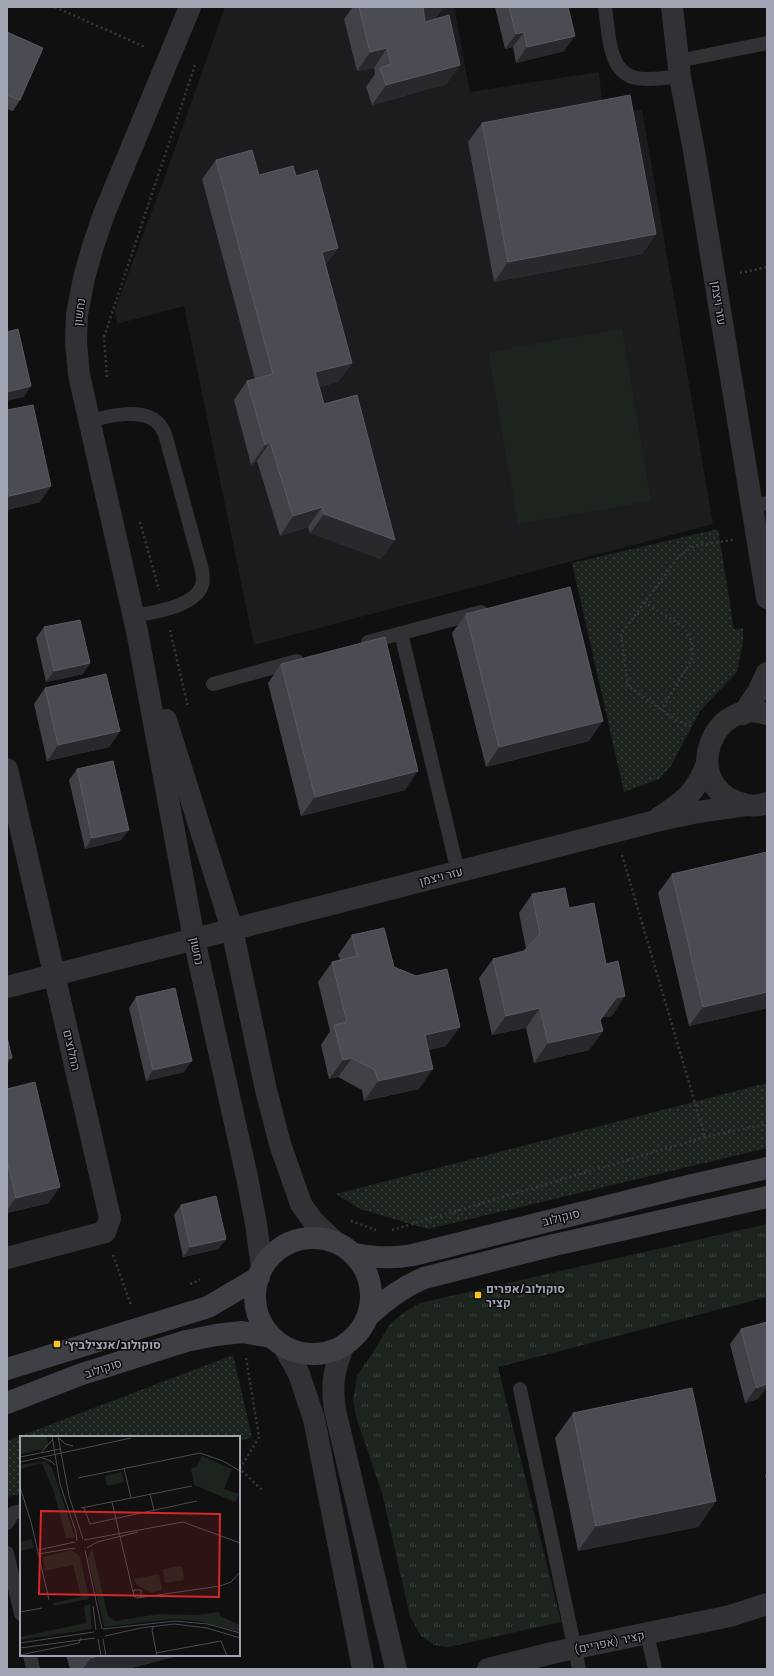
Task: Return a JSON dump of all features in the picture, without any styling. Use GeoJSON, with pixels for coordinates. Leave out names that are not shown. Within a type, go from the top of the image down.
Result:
{"type":"FeatureCollection","features":[{"type":"Feature","properties":{"kind":"main road","name":"סוקולוב"},"geometry":{"type":"LineString","coordinates":[[354,1254],[378,1258],[396,1258],[413,1255],[676,1188],[767,1168]]}},
{"type":"Feature","properties":{"kind":"main road"},"geometry":{"type":"LineString","coordinates":[[368,1316],[388,1298],[405,1286],[424,1278],[554,1246],[767,1197]]}},
{"type":"Feature","properties":{"kind":"main road"},"geometry":{"type":"LineString","coordinates":[[310,1238],[334,1241],[354,1254],[362,1264],[369,1280],[371,1298],[368,1316],[360,1331],[343,1346],[333,1351],[316,1354],[299,1353],[278,1342],[261,1321],[255,1302],[256,1283],[260,1272],[271,1256],[284,1246],[298,1240],[310,1238]]}},
{"type":"Feature","properties":{"kind":"main road"},"geometry":{"type":"LineString","coordinates":[[7,1369],[208,1306],[260,1272]]}},
{"type":"Feature","properties":{"kind":"main road","name":"סוקולוב"},"geometry":{"type":"LineString","coordinates":[[7,1403],[79,1375],[186,1341],[242,1332],[278,1342]]}},
{"type":"Feature","properties":{"kind":"street","name":"נחשון"},"geometry":{"type":"LineString","coordinates":[[190,7],[104,214],[84,278],[77,314],[76,342],[79,375],[136,624],[194,939],[247,1177],[256,1224],[260,1272]]}},
{"type":"Feature","properties":{"kind":"street","name":"עזר ויצמן"},"geometry":{"type":"LineString","coordinates":[[672,7],[679,69],[759,505],[757,536],[767,598]]}},
{"type":"Feature","properties":{"kind":"street","name":"נחשון"},"geometry":{"type":"LineString","coordinates":[[136,624],[232,929],[266,1090],[280,1144],[301,1204],[313,1221],[334,1241]]}},
{"type":"Feature","properties":{"kind":"street"},"geometry":{"type":"LineString","coordinates":[[743,714],[759,690],[767,672]]}},
{"type":"Feature","properties":{"kind":"street"},"geometry":{"type":"LineString","coordinates":[[746,805],[731,800],[719,791],[711,778],[707,764],[708,748],[714,735],[723,724],[736,716],[750,712],[767,714]]}},
{"type":"Feature","properties":{"kind":"street","name":"עזר ויצמן"},"geometry":{"type":"LineString","coordinates":[[650,823],[688,796],[700,780],[707,764]]}},
{"type":"Feature","properties":{"kind":"street","name":"החלוצים"},"geometry":{"type":"LineString","coordinates":[[7,769],[110,1218],[105,1232]]}},
{"type":"Feature","properties":{"kind":"street","name":"עזר ויצמן"},"geometry":{"type":"LineString","coordinates":[[7,987],[650,823],[698,812],[746,805],[762,805],[767,803]]}},
{"type":"Feature","properties":{"kind":"street"},"geometry":{"type":"LineString","coordinates":[[7,1258],[105,1232]]}},
{"type":"Feature","properties":{"kind":"street"},"geometry":{"type":"LineString","coordinates":[[278,1342],[299,1374],[314,1419],[363,1669]]}},
{"type":"Feature","properties":{"kind":"street"},"geometry":{"type":"LineString","coordinates":[[343,1346],[334,1374],[332,1392],[396,1669]]}},
{"type":"Feature","properties":{"kind":"street","name":"קציר (אפריים)"},"geometry":{"type":"LineString","coordinates":[[499,1668],[577,1659],[647,1634],[730,1616],[767,1604]]}},
{"type":"Feature","properties":{"kind":"street","name":"קציר (אפריים)"},"geometry":{"type":"LineString","coordinates":[[730,1616],[767,1620]]}},
{"type":"Feature","properties":{"kind":"lane"},"geometry":{"type":"LineString","coordinates":[[604,7],[613,59],[620,70],[627,76],[638,78],[679,69],[767,43]]}},
{"type":"Feature","properties":{"kind":"lane"},"geometry":{"type":"LineString","coordinates":[[89,421],[110,415],[129,414],[148,417],[158,423],[165,434],[202,570],[203,585],[195,597],[136,624]]}},
{"type":"Feature","properties":{"kind":"lane"},"geometry":{"type":"LineString","coordinates":[[356,646],[493,609]]}},
{"type":"Feature","properties":{"kind":"lane"},"geometry":{"type":"LineString","coordinates":[[401,633],[458,872]]}},
{"type":"Feature","properties":{"kind":"lane"},"geometry":{"type":"LineString","coordinates":[[213,684],[311,658]]}},
{"type":"Feature","properties":{"kind":"lane"},"geometry":{"type":"LineString","coordinates":[[520,1389],[577,1659]]}},
{"type":"Feature","properties":{"kind":"lane"},"geometry":{"type":"LineString","coordinates":[[7,1523],[14,1513],[20,1511]]}},
{"type":"Feature","properties":{"kind":"lane"},"geometry":{"type":"LineString","coordinates":[[7,1553],[20,1610]]}},
{"type":"Feature","properties":{"kind":"lane"},"geometry":{"type":"LineString","coordinates":[[647,1634],[655,1669]]}},
{"type":"Feature","properties":{"kind":"lane"},"geometry":{"type":"LineString","coordinates":[[30,1656],[34,1669]]}},
{"type":"Feature","properties":{"kind":"path"},"geometry":{"type":"LineString","coordinates":[[55,7],[169,58]]}},
{"type":"Feature","properties":{"kind":"path"},"geometry":{"type":"LineString","coordinates":[[714,735],[679,722],[628,686],[621,634],[679,556],[694,546],[757,536]]}},
{"type":"Feature","properties":{"kind":"path"},"geometry":{"type":"LineString","coordinates":[[644,602],[684,627],[692,642],[692,659],[662,709]]}},
{"type":"Feature","properties":{"kind":"path"},"geometry":{"type":"LineString","coordinates":[[615,832],[705,1137]]}},
{"type":"Feature","properties":{"kind":"path"},"geometry":{"type":"LineString","coordinates":[[392,1231],[705,1137],[767,1124]]}},
{"type":"Feature","properties":{"kind":"path"},"geometry":{"type":"LineString","coordinates":[[346,1220],[376,1230]]}},
{"type":"Feature","properties":{"kind":"path"},"geometry":{"type":"LineString","coordinates":[[105,1232],[138,1329]]}},
{"type":"Feature","properties":{"kind":"path"},"geometry":{"type":"LineString","coordinates":[[188,1285],[203,1279]]}},
{"type":"Feature","properties":{"kind":"path"},"geometry":{"type":"LineString","coordinates":[[124,1308],[138,1303]]}},
{"type":"Feature","properties":{"kind":"path"},"geometry":{"type":"LineString","coordinates":[[242,1332],[259,1437],[240,1469],[262,1490]]}},
{"type":"Feature","properties":{"kind":"shaded area"},"geometry":{"type":"Polygon","coordinates":[[[225,7],[454,7],[470,92],[599,72],[603,111],[642,110],[713,524],[254,645],[184,306],[117,324],[115,309],[163,182],[225,7]]]}},
{"type":"Feature","properties":{"kind":"green space"},"geometry":{"type":"Polygon","coordinates":[[[622,329],[651,501],[518,524],[488,352],[622,329]]]}},
{"type":"Feature","properties":{"kind":"green space"},"geometry":{"type":"Polygon","coordinates":[[[718,529],[734,629],[743,628],[743,641],[737,672],[700,711],[671,766],[659,779],[624,792],[572,563],[718,529]]]}},
{"type":"Feature","properties":{"kind":"green space"},"geometry":{"type":"Polygon","coordinates":[[[767,1083],[767,1148],[428,1229],[360,1209],[336,1194],[767,1083]]]}},
{"type":"Feature","properties":{"kind":"green space"},"geometry":{"type":"Polygon","coordinates":[[[767,1224],[767,1297],[498,1367],[561,1622],[448,1647],[434,1645],[421,1636],[410,1616],[382,1493],[357,1420],[353,1401],[357,1375],[390,1324],[402,1314],[420,1303],[767,1224]]]}},
{"type":"Feature","properties":{"kind":"green space"},"geometry":{"type":"Polygon","coordinates":[[[233,1355],[252,1437],[240,1441],[240,1436],[20,1436],[233,1355]]]}},
{"type":"Feature","properties":{"kind":"green space"},"geometry":{"type":"Polygon","coordinates":[[[20,1436],[20,1494],[7,1497],[7,1441],[20,1436]]]}},
{"type":"Feature","properties":{"kind":"building"},"geometry":{"type":"Polygon","coordinates":[[[359,7],[423,7],[425,22],[449,15],[460,65],[386,85],[380,68],[391,64],[387,48],[370,52],[359,7]]]}},
{"type":"Feature","properties":{"kind":"building"},"geometry":{"type":"Polygon","coordinates":[[[509,7],[568,7],[575,36],[527,47],[524,32],[516,34],[509,7]]]}},
{"type":"Feature","properties":{"kind":"building"},"geometry":{"type":"Polygon","coordinates":[[[7,32],[43,48],[20,100],[7,95],[7,32]]]}},
{"type":"Feature","properties":{"kind":"building"},"geometry":{"type":"Polygon","coordinates":[[[630,95],[656,234],[508,262],[482,123],[630,95]]]}},
{"type":"Feature","properties":{"kind":"building"},"geometry":{"type":"Polygon","coordinates":[[[252,150],[259,175],[293,166],[296,176],[317,170],[338,248],[322,252],[352,363],[315,372],[324,404],[357,395],[395,540],[324,514],[322,507],[293,516],[270,442],[265,445],[247,381],[273,374],[216,160],[252,150]]]}},
{"type":"Feature","properties":{"kind":"building"},"geometry":{"type":"Polygon","coordinates":[[[18,329],[31,386],[7,392],[7,332],[18,329]]]}},
{"type":"Feature","properties":{"kind":"building"},"geometry":{"type":"Polygon","coordinates":[[[33,405],[51,486],[10,496],[7,485],[7,410],[33,405]]]}},
{"type":"Feature","properties":{"kind":"building"},"geometry":{"type":"Polygon","coordinates":[[[570,587],[603,721],[499,747],[466,614],[570,587]]]}},
{"type":"Feature","properties":{"kind":"building"},"geometry":{"type":"Polygon","coordinates":[[[80,620],[90,663],[54,671],[44,627],[80,620]]]}},
{"type":"Feature","properties":{"kind":"building"},"geometry":{"type":"Polygon","coordinates":[[[385,637],[418,771],[315,797],[281,664],[385,637]]]}},
{"type":"Feature","properties":{"kind":"building"},"geometry":{"type":"Polygon","coordinates":[[[106,674],[120,731],[58,745],[45,688],[106,674]]]}},
{"type":"Feature","properties":{"kind":"building"},"geometry":{"type":"Polygon","coordinates":[[[113,761],[129,830],[92,838],[77,769],[113,761]]]}},
{"type":"Feature","properties":{"kind":"building"},"geometry":{"type":"Polygon","coordinates":[[[767,852],[767,992],[703,1007],[672,874],[767,852]]]}},
{"type":"Feature","properties":{"kind":"building"},"geometry":{"type":"Polygon","coordinates":[[[565,888],[569,908],[594,903],[606,964],[618,961],[625,996],[616,998],[600,1020],[603,1031],[548,1043],[540,1008],[506,1016],[493,959],[524,951],[540,934],[532,894],[565,888]]]}},
{"type":"Feature","properties":{"kind":"building"},"geometry":{"type":"Polygon","coordinates":[[[384,928],[394,967],[416,976],[447,969],[460,1027],[425,1035],[433,1069],[378,1081],[375,1070],[352,1058],[343,1060],[334,1025],[347,1022],[332,962],[357,956],[352,935],[384,928]]]}},
{"type":"Feature","properties":{"kind":"building"},"geometry":{"type":"Polygon","coordinates":[[[175,988],[192,1061],[153,1070],[136,997],[175,988]]]}},
{"type":"Feature","properties":{"kind":"building"},"geometry":{"type":"Polygon","coordinates":[[[7,1037],[12,1058],[7,1059],[7,1037]]]}},
{"type":"Feature","properties":{"kind":"building"},"geometry":{"type":"Polygon","coordinates":[[[35,1082],[60,1187],[16,1198],[7,1160],[7,1089],[35,1082]]]}},
{"type":"Feature","properties":{"kind":"building"},"geometry":{"type":"Polygon","coordinates":[[[216,1196],[226,1239],[190,1247],[181,1205],[216,1196]]]}},
{"type":"Feature","properties":{"kind":"building"},"geometry":{"type":"Polygon","coordinates":[[[767,1322],[767,1384],[756,1388],[741,1329],[767,1322]]]}},
{"type":"Feature","properties":{"kind":"building"},"geometry":{"type":"Polygon","coordinates":[[[692,1388],[716,1501],[596,1526],[573,1413],[692,1388]]]}},
{"type":"Feature","properties":{"kind":"place","name":"סוקולוב/אפרים קציר"},"geometry":{"type":"Point","coordinates":[478,1295]}},
{"type":"Feature","properties":{"kind":"place","name":"סוקולוב/אנצילביץ׳"},"geometry":{"type":"Point","coordinates":[57,1344]}}]}
